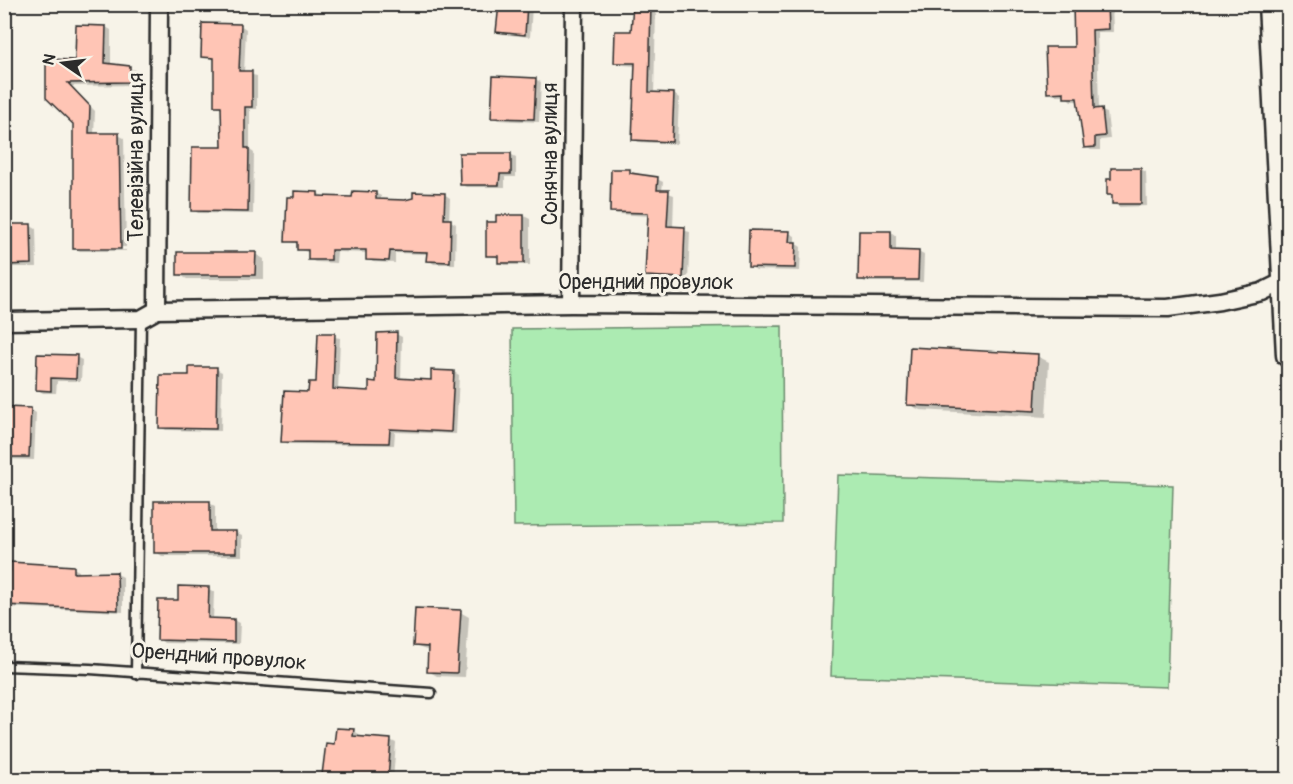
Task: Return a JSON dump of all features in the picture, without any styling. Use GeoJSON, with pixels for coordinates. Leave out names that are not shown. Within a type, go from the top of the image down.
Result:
{"type":"FeatureCollection","features":[{"type":"Feature","properties":{"kind":"street","name":"Телевізійна вулиця"},"geometry":{"type":"LineString","coordinates":[[157,310],[159,4]]}},
{"type":"Feature","properties":{"kind":"street","name":"Сонячна вулиця"},"geometry":{"type":"LineString","coordinates":[[571,304],[574,4]]}},
{"type":"Feature","properties":{"kind":"street"},"geometry":{"type":"LineString","coordinates":[[1270,4],[1286,279],[1288,355]]}},
{"type":"Feature","properties":{"kind":"street","name":"Орендний провулок"},"geometry":{"type":"LineString","coordinates":[[4,321],[141,319],[157,310],[571,304],[1168,308],[1220,302],[1262,292],[1286,279]]}},
{"type":"Feature","properties":{"kind":"lane"},"geometry":{"type":"LineString","coordinates":[[136,674],[141,319]]}},
{"type":"Feature","properties":{"kind":"lane","name":"Орендний провулок"},"geometry":{"type":"LineString","coordinates":[[4,666],[90,669],[431,693]]}},
{"type":"Feature","properties":{"kind":"green space"},"geometry":{"type":"Polygon","coordinates":[[[782,326],[783,523],[514,526],[512,329],[782,326]]]}},
{"type":"Feature","properties":{"kind":"green space"},"geometry":{"type":"Polygon","coordinates":[[[838,475],[1173,485],[1167,687],[831,676],[838,475]]]}},
{"type":"Feature","properties":{"kind":"building"},"geometry":{"type":"Polygon","coordinates":[[[499,4],[527,4],[525,35],[496,32],[499,4]]]}},
{"type":"Feature","properties":{"kind":"building"},"geometry":{"type":"Polygon","coordinates":[[[633,4],[651,4],[649,92],[674,93],[672,142],[632,140],[635,63],[614,63],[615,31],[631,31],[633,4]]]}},
{"type":"Feature","properties":{"kind":"building"},"geometry":{"type":"Polygon","coordinates":[[[1073,4],[1107,4],[1108,29],[1092,30],[1094,109],[1102,108],[1105,136],[1095,137],[1095,147],[1084,148],[1077,98],[1064,98],[1064,92],[1047,93],[1045,47],[1074,47],[1073,4]]]}},
{"type":"Feature","properties":{"kind":"building"},"geometry":{"type":"Polygon","coordinates":[[[202,23],[241,24],[239,71],[252,71],[252,107],[245,107],[245,148],[249,148],[248,212],[191,211],[192,147],[222,147],[221,106],[214,106],[214,58],[201,57],[202,23]]]}},
{"type":"Feature","properties":{"kind":"building"},"geometry":{"type":"Polygon","coordinates":[[[76,25],[106,26],[105,63],[130,66],[130,82],[68,83],[90,106],[89,133],[119,133],[121,249],[73,249],[73,124],[46,98],[46,59],[75,60],[76,25]]]}},
{"type":"Feature","properties":{"kind":"building"},"geometry":{"type":"Polygon","coordinates":[[[493,76],[536,78],[534,119],[491,118],[493,76]]]}},
{"type":"Feature","properties":{"kind":"building"},"geometry":{"type":"Polygon","coordinates":[[[459,153],[511,153],[511,174],[500,174],[499,185],[460,185],[459,153]]]}},
{"type":"Feature","properties":{"kind":"building"},"geometry":{"type":"Polygon","coordinates":[[[1111,168],[1141,168],[1141,204],[1112,204],[1112,195],[1107,195],[1107,179],[1111,179],[1111,168]]]}},
{"type":"Feature","properties":{"kind":"building"},"geometry":{"type":"Polygon","coordinates":[[[611,169],[630,169],[630,173],[658,177],[657,190],[669,190],[667,226],[685,227],[683,278],[645,276],[648,213],[610,212],[611,169]]]}},
{"type":"Feature","properties":{"kind":"building"},"geometry":{"type":"Polygon","coordinates":[[[294,191],[318,192],[318,196],[352,197],[353,191],[376,192],[376,199],[405,200],[413,198],[413,192],[445,193],[444,219],[451,219],[450,262],[426,261],[427,252],[390,251],[389,261],[366,260],[366,250],[331,250],[331,260],[308,260],[308,250],[297,250],[297,242],[285,242],[287,197],[294,197],[294,191]]]}},
{"type":"Feature","properties":{"kind":"building"},"geometry":{"type":"Polygon","coordinates":[[[496,215],[524,215],[524,263],[498,263],[498,256],[486,256],[486,222],[496,222],[496,215]]]}},
{"type":"Feature","properties":{"kind":"building"},"geometry":{"type":"Polygon","coordinates":[[[4,224],[31,224],[32,264],[4,265],[4,224]]]}},
{"type":"Feature","properties":{"kind":"building"},"geometry":{"type":"Polygon","coordinates":[[[749,230],[790,231],[789,242],[796,242],[795,268],[748,267],[749,230]]]}},
{"type":"Feature","properties":{"kind":"building"},"geometry":{"type":"Polygon","coordinates":[[[859,231],[891,231],[891,250],[919,251],[918,280],[858,280],[859,231]]]}},
{"type":"Feature","properties":{"kind":"building"},"geometry":{"type":"Polygon","coordinates":[[[177,252],[256,252],[255,275],[177,275],[177,252]]]}},
{"type":"Feature","properties":{"kind":"building"},"geometry":{"type":"Polygon","coordinates":[[[397,332],[396,378],[431,380],[431,370],[454,371],[451,432],[390,429],[389,443],[281,442],[284,391],[308,392],[309,382],[316,382],[318,333],[335,333],[333,389],[369,391],[369,381],[376,382],[377,333],[397,332]]]}},
{"type":"Feature","properties":{"kind":"building"},"geometry":{"type":"Polygon","coordinates":[[[910,347],[1038,354],[1035,411],[907,405],[910,347]]]}},
{"type":"Feature","properties":{"kind":"building"},"geometry":{"type":"Polygon","coordinates":[[[37,354],[77,355],[76,379],[51,378],[51,391],[36,390],[37,354]]]}},
{"type":"Feature","properties":{"kind":"building"},"geometry":{"type":"Polygon","coordinates":[[[189,367],[217,367],[216,429],[159,428],[160,375],[189,375],[189,367]]]}},
{"type":"Feature","properties":{"kind":"building"},"geometry":{"type":"Polygon","coordinates":[[[4,407],[31,408],[29,457],[4,457],[4,407]]]}},
{"type":"Feature","properties":{"kind":"building"},"geometry":{"type":"Polygon","coordinates":[[[154,501],[210,501],[210,531],[236,531],[236,553],[154,553],[154,501]]]}},
{"type":"Feature","properties":{"kind":"building"},"geometry":{"type":"Polygon","coordinates":[[[10,562],[74,566],[74,573],[117,572],[118,610],[4,605],[4,571],[10,571],[10,562]]]}},
{"type":"Feature","properties":{"kind":"building"},"geometry":{"type":"Polygon","coordinates":[[[178,586],[209,587],[208,618],[234,619],[234,642],[157,640],[158,600],[178,600],[178,586]]]}},
{"type":"Feature","properties":{"kind":"building"},"geometry":{"type":"Polygon","coordinates":[[[415,608],[461,610],[457,673],[427,672],[428,647],[413,646],[415,608]]]}},
{"type":"Feature","properties":{"kind":"building"},"geometry":{"type":"Polygon","coordinates":[[[336,728],[354,729],[353,736],[391,739],[388,779],[322,775],[326,743],[334,744],[336,728]]]}}]}
